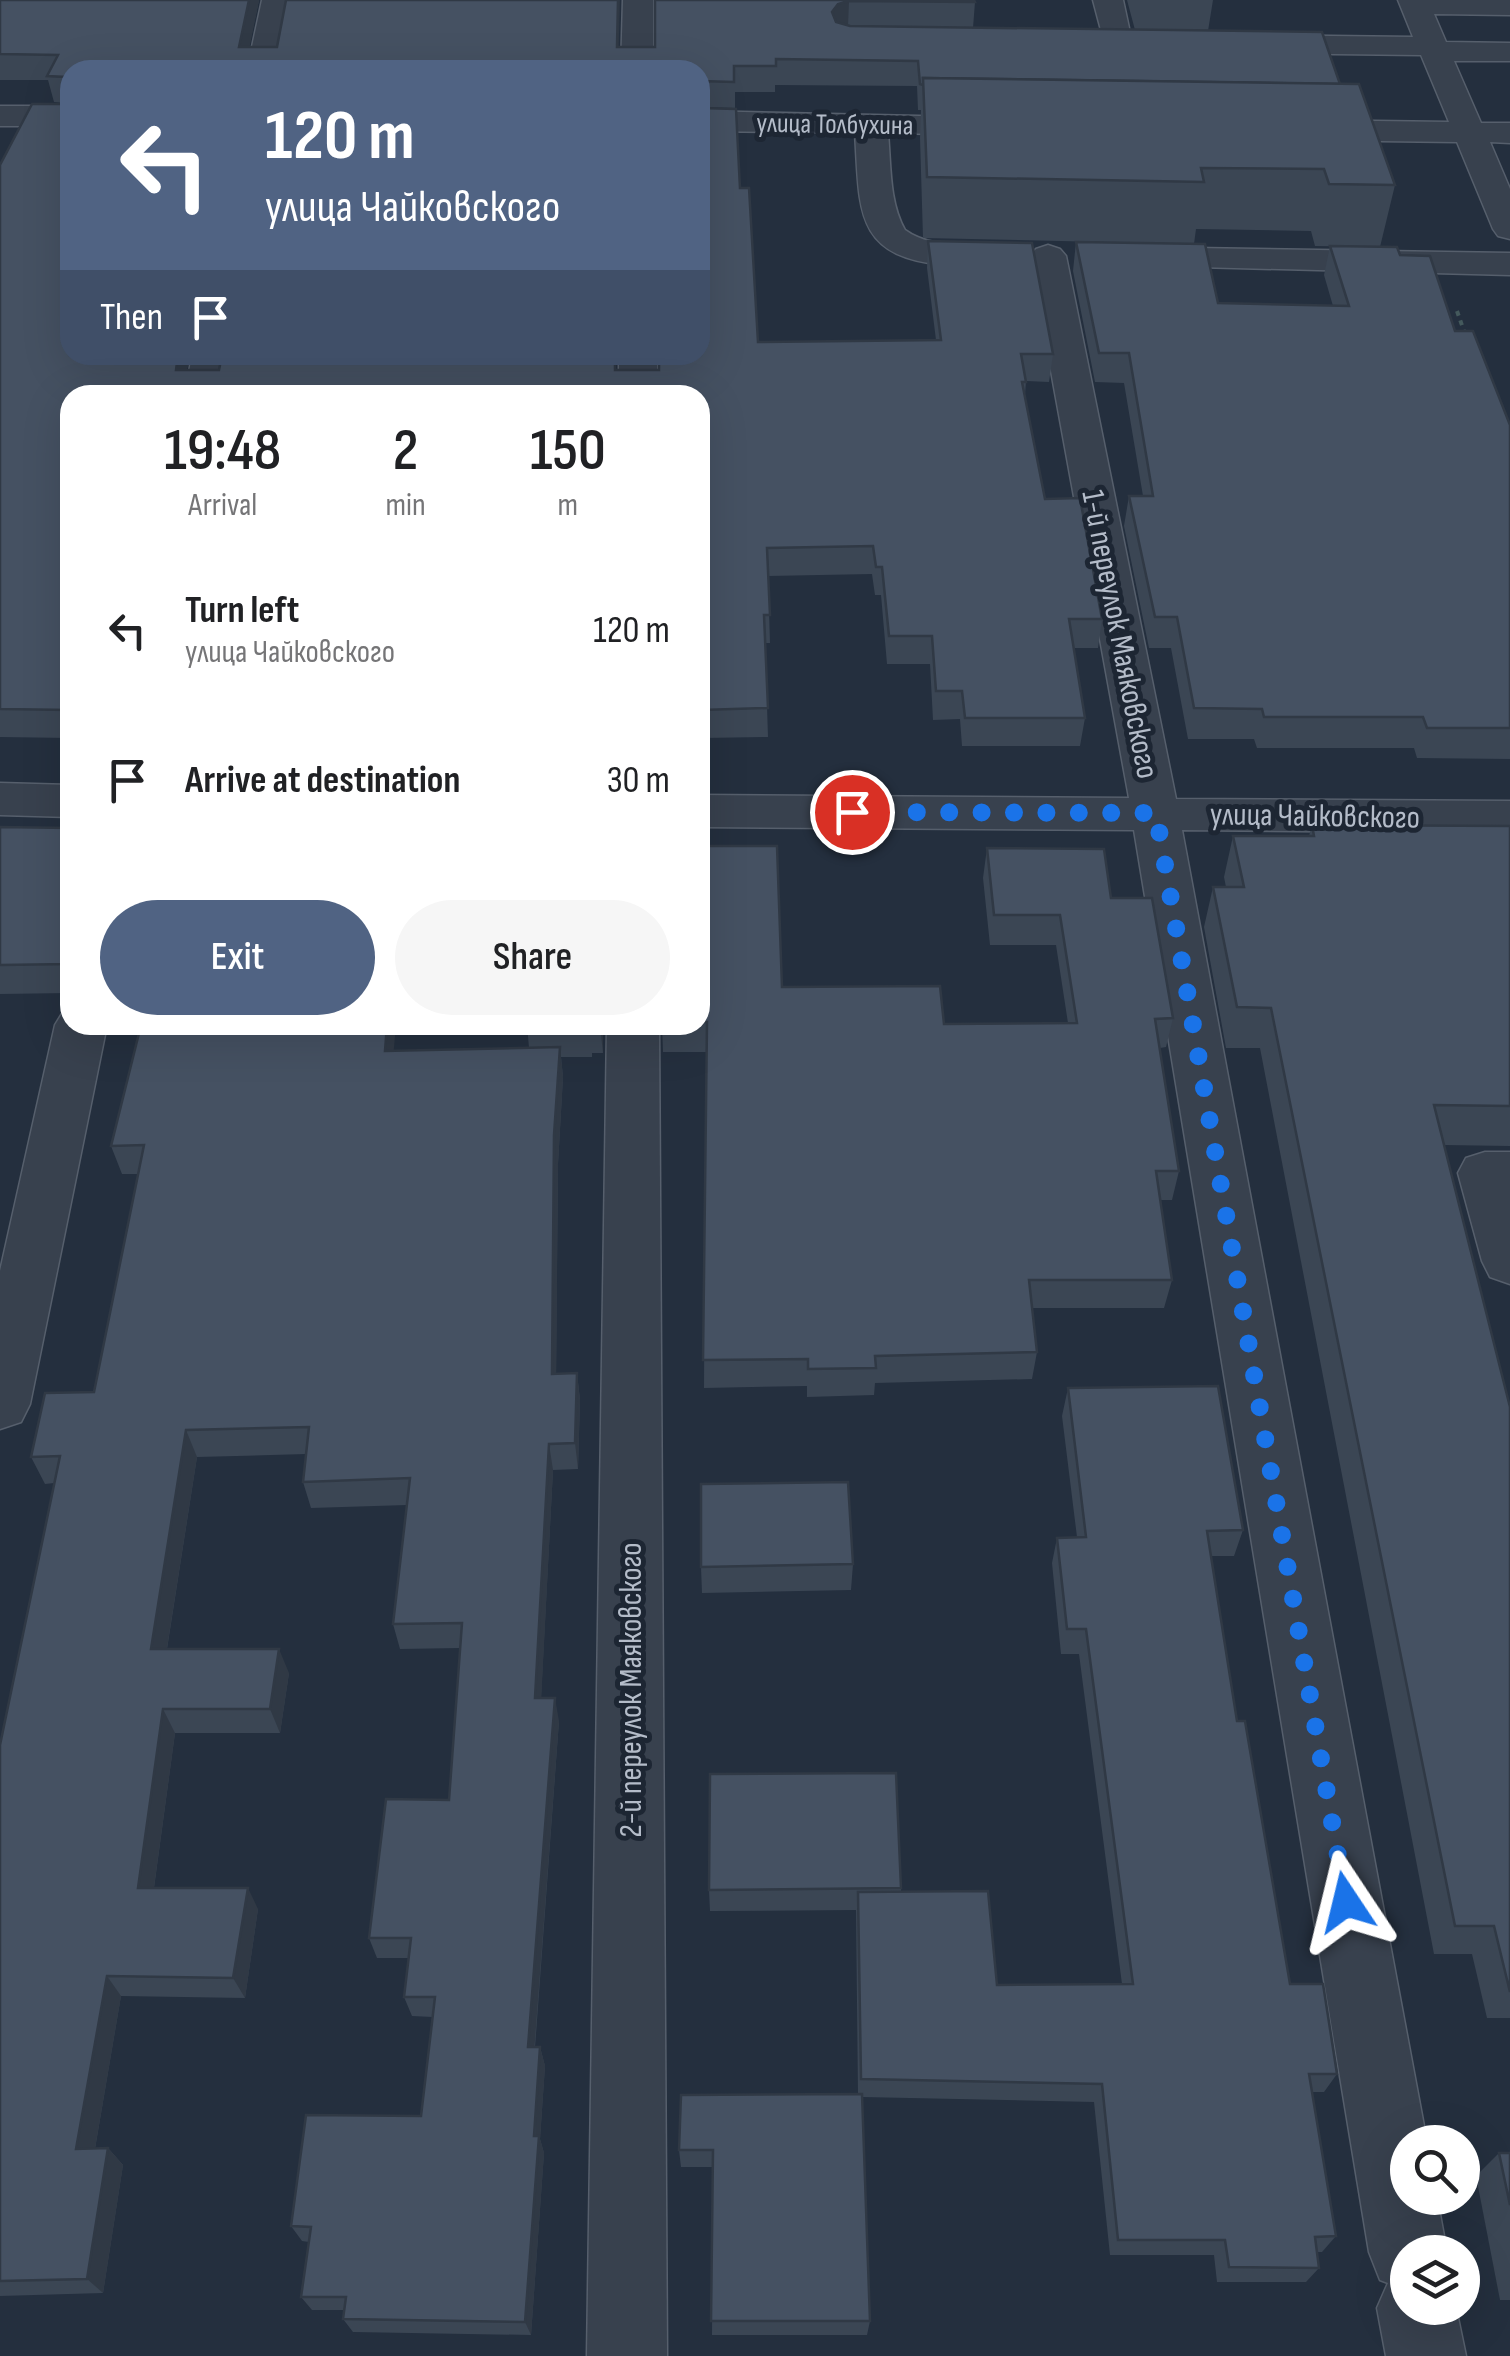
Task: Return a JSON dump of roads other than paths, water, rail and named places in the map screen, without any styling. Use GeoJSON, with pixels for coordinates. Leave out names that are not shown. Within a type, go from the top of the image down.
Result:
{"type":"FeatureCollection","features":[{"type":"Feature","properties":{"kind":"street"},"geometry":{"type":"LineString","coordinates":[[266,60],[277,0]]}},
{"type":"Feature","properties":{"kind":"street"},"geometry":{"type":"LineString","coordinates":[[636,60],[638,0]]}},
{"type":"Feature","properties":{"kind":"street"},"geometry":{"type":"LineString","coordinates":[[1079,42],[1128,42],[1108,0]]}},
{"type":"Feature","properties":{"kind":"street"},"geometry":{"type":"LineString","coordinates":[[1510,6],[1414,3],[1510,230]]}},
{"type":"Feature","properties":{"kind":"street"},"geometry":{"type":"LineString","coordinates":[[1218,43],[1510,52]]}},
{"type":"Feature","properties":{"kind":"street"},"geometry":{"type":"LineString","coordinates":[[852,90],[885,235],[896,245],[922,254],[1510,264]]}},
{"type":"Feature","properties":{"kind":"street"},"geometry":{"type":"LineString","coordinates":[[0,116],[60,116]]}},
{"type":"Feature","properties":{"kind":"street","name":"улица Толбухина"},"geometry":{"type":"LineString","coordinates":[[710,121],[1030,126]]}},
{"type":"Feature","properties":{"kind":"street"},"geometry":{"type":"LineString","coordinates":[[1270,130],[1510,133]]}},
{"type":"Feature","properties":{"kind":"street","name":"1-й переулок Маяковского"},"geometry":{"type":"LineString","coordinates":[[1080,257],[1156,813],[1405,2235]]}},
{"type":"Feature","properties":{"kind":"street"},"geometry":{"type":"LineString","coordinates":[[0,799],[60,801]]}},
{"type":"Feature","properties":{"kind":"street","name":"улица Чайковского"},"geometry":{"type":"LineString","coordinates":[[710,811],[1510,817]]}},
{"type":"Feature","properties":{"kind":"street"},"geometry":{"type":"LineString","coordinates":[[0,1404],[79,1035]]}},
{"type":"Feature","properties":{"kind":"street","name":"2-й переулок Маяковского"},"geometry":{"type":"LineString","coordinates":[[627,2356],[633,1035]]}},
{"type":"Feature","properties":{"kind":"street"},"geometry":{"type":"LineString","coordinates":[[1510,1174],[1485,1173],[1510,1261]]}},
{"type":"Feature","properties":{"kind":"street"},"geometry":{"type":"LineString","coordinates":[[1421,2325],[1426,2356]]}}]}
